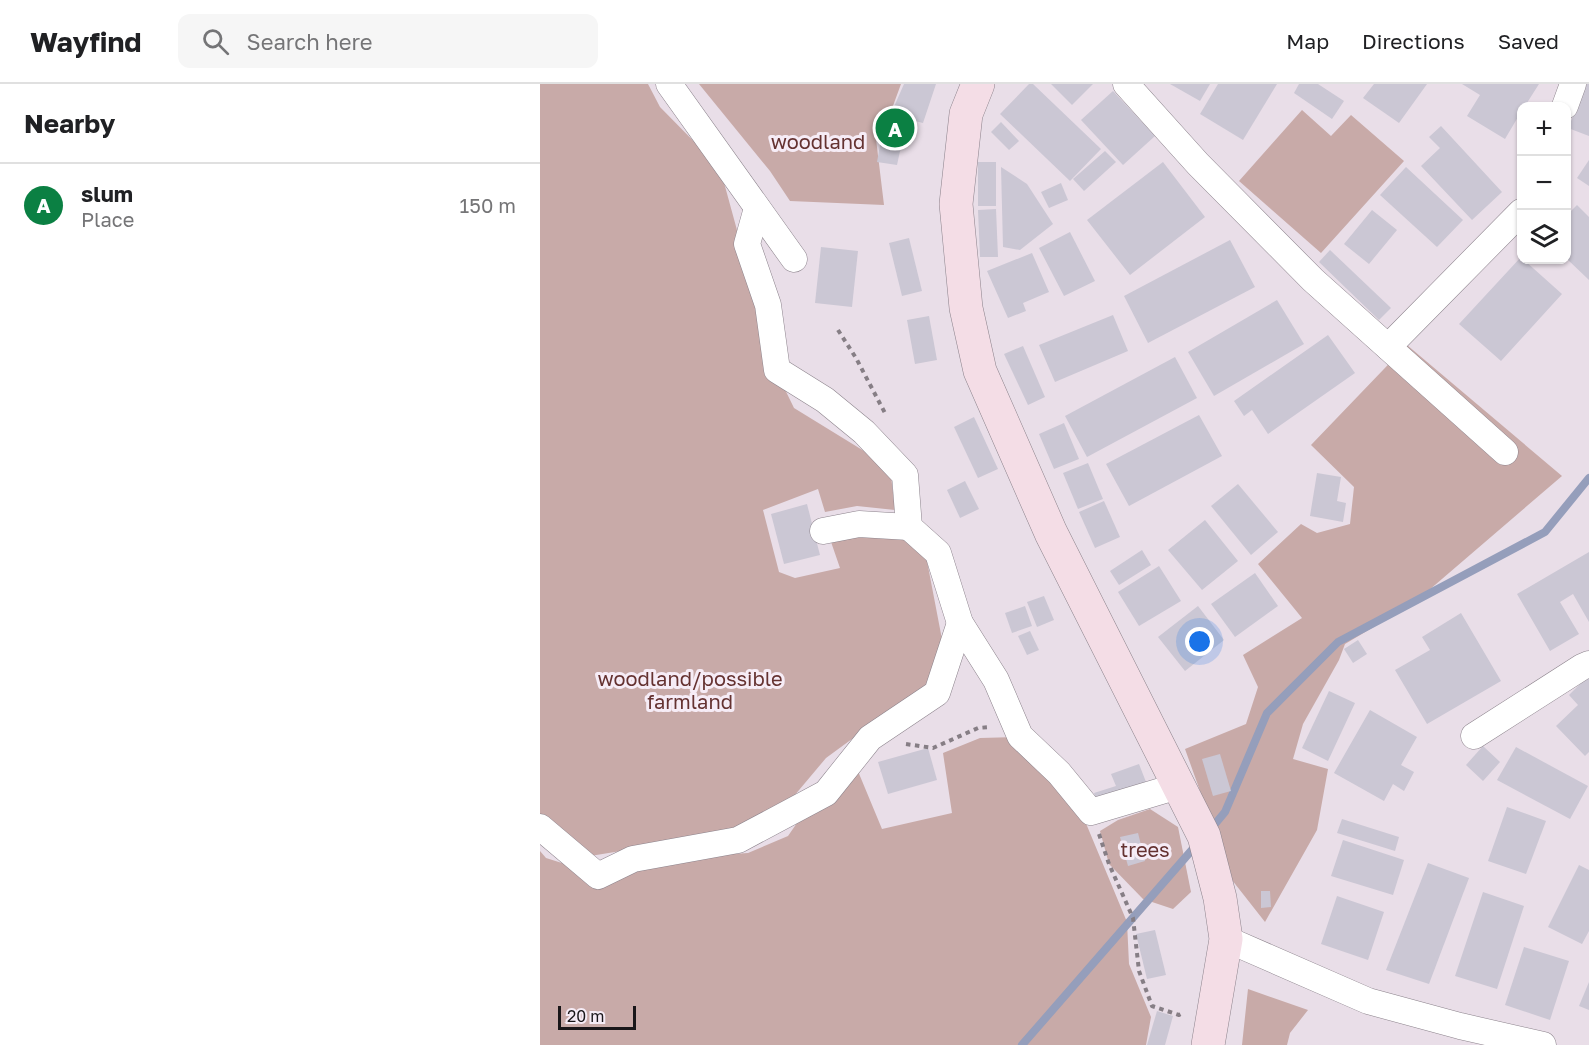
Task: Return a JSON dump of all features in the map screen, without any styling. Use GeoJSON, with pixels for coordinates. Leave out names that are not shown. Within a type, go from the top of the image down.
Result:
{"type":"FeatureCollection","features":[{"type":"Feature","properties":{"kind":"main road"},"geometry":{"type":"LineString","coordinates":[[978,84],[966,114],[957,204],[966,308],[980,371],[1051,533],[1204,836],[1220,898],[1226,939],[1208,1045]]}},
{"type":"Feature","properties":{"kind":"street"},"geometry":{"type":"LineString","coordinates":[[669,84],[794,259]]}},
{"type":"Feature","properties":{"kind":"street"},"geometry":{"type":"LineString","coordinates":[[1126,84],[1198,164],[1313,280],[1505,452]]}},
{"type":"Feature","properties":{"kind":"street"},"geometry":{"type":"LineString","coordinates":[[1566,102],[1573,84]]}},
{"type":"Feature","properties":{"kind":"street"},"geometry":{"type":"LineString","coordinates":[[757,208],[747,244],[768,305],[777,370],[825,400],[864,432],[905,475],[909,527]]}},
{"type":"Feature","properties":{"kind":"street"},"geometry":{"type":"LineString","coordinates":[[1388,347],[1517,216]]}},
{"type":"Feature","properties":{"kind":"street"},"geometry":{"type":"LineString","coordinates":[[823,531],[860,524],[909,527],[938,553],[960,623],[996,680],[1020,736],[1059,773],[1091,812],[1178,786]]}},
{"type":"Feature","properties":{"kind":"street"},"geometry":{"type":"LineString","coordinates":[[540,827],[598,876],[633,859],[738,840],[826,793],[870,738],[937,693],[960,623]]}},
{"type":"Feature","properties":{"kind":"street"},"geometry":{"type":"LineString","coordinates":[[1474,736],[1589,664]]}},
{"type":"Feature","properties":{"kind":"street"},"geometry":{"type":"LineString","coordinates":[[1226,939],[1368,1001],[1460,1026],[1543,1045]]}},
{"type":"Feature","properties":{"kind":"path"},"geometry":{"type":"LineString","coordinates":[[838,330],[856,358],[890,422]]}},
{"type":"Feature","properties":{"kind":"path"},"geometry":{"type":"LineString","coordinates":[[870,738],[933,748],[978,728],[1015,727]]}},
{"type":"Feature","properties":{"kind":"path"},"geometry":{"type":"LineString","coordinates":[[1091,812],[1109,864],[1133,918],[1139,970],[1152,1006],[1179,1016],[1217,992]]}},
{"type":"Feature","properties":{"kind":"green space","name":"woodland/possible farmland"},"geometry":{"type":"Polygon","coordinates":[[[540,84],[648,84],[660,107],[720,168],[775,369],[794,408],[890,467],[895,510],[857,506],[825,512],[818,489],[763,510],[779,572],[795,578],[840,568],[830,539],[901,531],[927,561],[945,655],[942,673],[826,758],[768,827],[584,857],[540,821],[540,84]]]}},
{"type":"Feature","properties":{"kind":"green space","name":"woodland"},"geometry":{"type":"Polygon","coordinates":[[[699,84],[901,84],[890,114],[876,139],[884,205],[790,201],[770,171],[699,84]]]}},
{"type":"Feature","properties":{"kind":"green space"},"geometry":{"type":"Polygon","coordinates":[[[1302,110],[1331,136],[1351,115],[1404,161],[1321,253],[1239,181],[1302,110]]]}},
{"type":"Feature","properties":{"kind":"green space"},"geometry":{"type":"Polygon","coordinates":[[[1407,345],[1562,476],[1414,603],[1345,644],[1339,660],[1303,724],[1293,759],[1328,769],[1317,830],[1265,922],[1232,880],[1185,749],[1246,724],[1258,687],[1243,655],[1302,618],[1258,564],[1301,524],[1317,533],[1350,524],[1354,487],[1311,445],[1407,345]]]}},
{"type":"Feature","properties":{"kind":"green space"},"geometry":{"type":"Polygon","coordinates":[[[1017,737],[1085,821],[1127,922],[1129,964],[1151,1017],[1146,1045],[540,1045],[540,851],[546,858],[603,876],[670,858],[748,853],[788,836],[824,784],[855,764],[882,829],[952,813],[943,753],[980,738],[1017,737]]]}},
{"type":"Feature","properties":{"kind":"green space","name":"trees"},"geometry":{"type":"Polygon","coordinates":[[[1150,809],[1178,827],[1191,892],[1173,909],[1143,899],[1109,864],[1100,831],[1118,820],[1150,809]]]}},
{"type":"Feature","properties":{"kind":"green space"},"geometry":{"type":"Polygon","coordinates":[[[1248,989],[1308,1010],[1290,1033],[1287,1045],[1242,1045],[1248,989]]]}},
{"type":"Feature","properties":{"kind":"building"},"geometry":{"type":"Polygon","coordinates":[[[904,84],[936,84],[923,123],[907,119],[897,165],[877,162],[882,134],[904,84]]]}},
{"type":"Feature","properties":{"kind":"building"},"geometry":{"type":"Polygon","coordinates":[[[1029,84],[1033,84],[1101,149],[1070,181],[1000,114],[1029,84]]]}},
{"type":"Feature","properties":{"kind":"building"},"geometry":{"type":"Polygon","coordinates":[[[1051,84],[1093,84],[1072,105],[1051,84]]]}},
{"type":"Feature","properties":{"kind":"building"},"geometry":{"type":"Polygon","coordinates":[[[1170,84],[1210,84],[1200,101],[1170,84]]]}},
{"type":"Feature","properties":{"kind":"building"},"geometry":{"type":"Polygon","coordinates":[[[1218,84],[1277,84],[1243,140],[1200,114],[1218,84]]]}},
{"type":"Feature","properties":{"kind":"building"},"geometry":{"type":"Polygon","coordinates":[[[1299,84],[1318,84],[1344,101],[1332,119],[1294,93],[1299,84]]]}},
{"type":"Feature","properties":{"kind":"building"},"geometry":{"type":"Polygon","coordinates":[[[1374,84],[1427,84],[1399,123],[1363,98],[1374,84]]]}},
{"type":"Feature","properties":{"kind":"building"},"geometry":{"type":"Polygon","coordinates":[[[1462,84],[1539,84],[1528,102],[1517,102],[1517,119],[1505,139],[1467,116],[1480,95],[1462,84]]]}},
{"type":"Feature","properties":{"kind":"building"},"geometry":{"type":"Polygon","coordinates":[[[1589,84],[1589,136],[1571,129],[1571,121],[1589,84]]]}},
{"type":"Feature","properties":{"kind":"building"},"geometry":{"type":"Polygon","coordinates":[[[1113,91],[1155,136],[1123,165],[1081,120],[1113,91]]]}},
{"type":"Feature","properties":{"kind":"building"},"geometry":{"type":"Polygon","coordinates":[[[1001,122],[1019,141],[1009,150],[991,132],[1001,122]]]}},
{"type":"Feature","properties":{"kind":"building"},"geometry":{"type":"Polygon","coordinates":[[[1441,126],[1502,192],[1472,220],[1421,166],[1440,148],[1429,137],[1441,126]]]}},
{"type":"Feature","properties":{"kind":"building"},"geometry":{"type":"Polygon","coordinates":[[[1105,151],[1116,162],[1084,191],[1073,179],[1105,151]]]}},
{"type":"Feature","properties":{"kind":"building"},"geometry":{"type":"Polygon","coordinates":[[[1589,160],[1589,186],[1577,178],[1589,160]]]}},
{"type":"Feature","properties":{"kind":"building"},"geometry":{"type":"Polygon","coordinates":[[[978,162],[996,162],[996,206],[978,206],[978,162]]]}},
{"type":"Feature","properties":{"kind":"building"},"geometry":{"type":"Polygon","coordinates":[[[1163,162],[1205,217],[1130,275],[1087,220],[1163,162]]]}},
{"type":"Feature","properties":{"kind":"building"},"geometry":{"type":"Polygon","coordinates":[[[1001,167],[1027,184],[1053,224],[1020,250],[1003,247],[1001,167]]]}},
{"type":"Feature","properties":{"kind":"building"},"geometry":{"type":"Polygon","coordinates":[[[1406,167],[1463,220],[1437,247],[1380,195],[1406,167]]]}},
{"type":"Feature","properties":{"kind":"building"},"geometry":{"type":"Polygon","coordinates":[[[1061,183],[1068,200],[1049,208],[1041,192],[1061,183]]]}},
{"type":"Feature","properties":{"kind":"building"},"geometry":{"type":"Polygon","coordinates":[[[1577,205],[1589,217],[1589,280],[1571,263],[1571,211],[1577,205]]]}},
{"type":"Feature","properties":{"kind":"building"},"geometry":{"type":"Polygon","coordinates":[[[996,209],[998,257],[980,257],[978,210],[996,209]]]}},
{"type":"Feature","properties":{"kind":"building"},"geometry":{"type":"Polygon","coordinates":[[[1372,210],[1397,230],[1369,264],[1344,244],[1372,210]]]}},
{"type":"Feature","properties":{"kind":"building"},"geometry":{"type":"Polygon","coordinates":[[[1070,232],[1095,281],[1064,296],[1039,248],[1070,232]]]}},
{"type":"Feature","properties":{"kind":"building"},"geometry":{"type":"Polygon","coordinates":[[[909,238],[922,291],[902,296],[889,243],[909,238]]]}},
{"type":"Feature","properties":{"kind":"building"},"geometry":{"type":"Polygon","coordinates":[[[1230,240],[1255,287],[1148,343],[1124,296],[1230,240]]]}},
{"type":"Feature","properties":{"kind":"building"},"geometry":{"type":"Polygon","coordinates":[[[821,247],[858,251],[852,307],[815,303],[821,247]]]}},
{"type":"Feature","properties":{"kind":"building"},"geometry":{"type":"Polygon","coordinates":[[[1330,250],[1391,308],[1379,320],[1319,262],[1330,250]]]}},
{"type":"Feature","properties":{"kind":"building"},"geometry":{"type":"Polygon","coordinates":[[[1032,253],[1049,292],[1023,303],[1026,311],[1008,318],[987,271],[1032,253]]]}},
{"type":"Feature","properties":{"kind":"building"},"geometry":{"type":"Polygon","coordinates":[[[1517,261],[1517,264],[1528,264],[1562,294],[1501,361],[1459,324],[1517,261]]]}},
{"type":"Feature","properties":{"kind":"building"},"geometry":{"type":"Polygon","coordinates":[[[1277,300],[1304,344],[1214,396],[1188,352],[1277,300]]]}},
{"type":"Feature","properties":{"kind":"building"},"geometry":{"type":"Polygon","coordinates":[[[1113,315],[1128,351],[1055,382],[1039,345],[1113,315]]]}},
{"type":"Feature","properties":{"kind":"building"},"geometry":{"type":"Polygon","coordinates":[[[929,316],[937,360],[915,364],[907,320],[929,316]]]}},
{"type":"Feature","properties":{"kind":"building"},"geometry":{"type":"Polygon","coordinates":[[[1328,335],[1355,373],[1268,434],[1252,410],[1244,416],[1234,401],[1328,335]]]}},
{"type":"Feature","properties":{"kind":"building"},"geometry":{"type":"Polygon","coordinates":[[[1023,346],[1045,397],[1028,405],[1004,354],[1023,346]]]}},
{"type":"Feature","properties":{"kind":"building"},"geometry":{"type":"Polygon","coordinates":[[[1175,357],[1197,398],[1087,457],[1065,416],[1175,357]]]}},
{"type":"Feature","properties":{"kind":"building"},"geometry":{"type":"Polygon","coordinates":[[[1199,415],[1222,456],[1129,506],[1106,464],[1199,415]]]}},
{"type":"Feature","properties":{"kind":"building"},"geometry":{"type":"Polygon","coordinates":[[[974,417],[998,469],[978,478],[954,427],[974,417]]]}},
{"type":"Feature","properties":{"kind":"building"},"geometry":{"type":"Polygon","coordinates":[[[1064,423],[1079,459],[1054,469],[1039,434],[1064,423]]]}},
{"type":"Feature","properties":{"kind":"building"},"geometry":{"type":"Polygon","coordinates":[[[1088,463],[1103,499],[1078,509],[1063,473],[1088,463]]]}},
{"type":"Feature","properties":{"kind":"building"},"geometry":{"type":"Polygon","coordinates":[[[1317,473],[1341,477],[1337,501],[1346,503],[1343,522],[1310,516],[1317,473]]]}},
{"type":"Feature","properties":{"kind":"building"},"geometry":{"type":"Polygon","coordinates":[[[965,481],[979,509],[960,518],[947,490],[965,481]]]}},
{"type":"Feature","properties":{"kind":"building"},"geometry":{"type":"Polygon","coordinates":[[[1238,484],[1278,532],[1251,555],[1211,506],[1238,484]]]}},
{"type":"Feature","properties":{"kind":"building"},"geometry":{"type":"Polygon","coordinates":[[[1104,501],[1120,537],[1095,548],[1079,512],[1104,501]]]}},
{"type":"Feature","properties":{"kind":"building"},"geometry":{"type":"Polygon","coordinates":[[[807,504],[820,555],[784,564],[771,514],[807,504]]]}},
{"type":"Feature","properties":{"kind":"building"},"geometry":{"type":"Polygon","coordinates":[[[1205,520],[1238,561],[1202,590],[1168,550],[1205,520]]]}},
{"type":"Feature","properties":{"kind":"building"},"geometry":{"type":"Polygon","coordinates":[[[1142,550],[1151,565],[1119,585],[1110,571],[1142,550]]]}},
{"type":"Feature","properties":{"kind":"building"},"geometry":{"type":"Polygon","coordinates":[[[1589,552],[1589,622],[1573,594],[1560,602],[1579,634],[1550,651],[1517,594],[1589,552]]]}},
{"type":"Feature","properties":{"kind":"building"},"geometry":{"type":"Polygon","coordinates":[[[1159,566],[1181,601],[1139,626],[1118,592],[1159,566]]]}},
{"type":"Feature","properties":{"kind":"building"},"geometry":{"type":"Polygon","coordinates":[[[1255,573],[1278,606],[1235,637],[1211,604],[1255,573]]]}},
{"type":"Feature","properties":{"kind":"building"},"geometry":{"type":"Polygon","coordinates":[[[1044,596],[1054,620],[1037,627],[1027,602],[1044,596]]]}},
{"type":"Feature","properties":{"kind":"building"},"geometry":{"type":"Polygon","coordinates":[[[1025,606],[1032,626],[1012,633],[1005,613],[1025,606]]]}},
{"type":"Feature","properties":{"kind":"building"},"geometry":{"type":"Polygon","coordinates":[[[1198,606],[1224,640],[1185,671],[1158,637],[1198,606]]]}},
{"type":"Feature","properties":{"kind":"building"},"geometry":{"type":"Polygon","coordinates":[[[1461,613],[1501,681],[1427,724],[1395,670],[1430,650],[1422,637],[1461,613]]]}},
{"type":"Feature","properties":{"kind":"building"},"geometry":{"type":"Polygon","coordinates":[[[1030,631],[1039,650],[1027,655],[1018,636],[1030,631]]]}},
{"type":"Feature","properties":{"kind":"building"},"geometry":{"type":"Polygon","coordinates":[[[1358,640],[1367,654],[1353,663],[1344,649],[1358,640]]]}},
{"type":"Feature","properties":{"kind":"building"},"geometry":{"type":"Polygon","coordinates":[[[1589,675],[1589,752],[1585,756],[1556,726],[1578,705],[1569,695],[1589,675]]]}},
{"type":"Feature","properties":{"kind":"building"},"geometry":{"type":"Polygon","coordinates":[[[1329,691],[1355,703],[1328,761],[1302,748],[1329,691]]]}},
{"type":"Feature","properties":{"kind":"building"},"geometry":{"type":"Polygon","coordinates":[[[1370,710],[1417,737],[1401,765],[1414,772],[1404,791],[1393,784],[1384,801],[1334,773],[1370,710]]]}},
{"type":"Feature","properties":{"kind":"building"},"geometry":{"type":"Polygon","coordinates":[[[1483,746],[1500,762],[1483,781],[1466,765],[1483,746]]]}},
{"type":"Feature","properties":{"kind":"building"},"geometry":{"type":"Polygon","coordinates":[[[1516,747],[1588,786],[1570,819],[1497,780],[1516,747]]]}},
{"type":"Feature","properties":{"kind":"building"},"geometry":{"type":"Polygon","coordinates":[[[928,748],[937,780],[888,794],[878,762],[928,748]]]}},
{"type":"Feature","properties":{"kind":"building"},"geometry":{"type":"Polygon","coordinates":[[[1220,754],[1231,791],[1213,796],[1202,759],[1220,754]]]}},
{"type":"Feature","properties":{"kind":"building"},"geometry":{"type":"Polygon","coordinates":[[[1139,764],[1146,782],[1117,793],[1098,805],[1094,793],[1116,786],[1111,774],[1139,764]]]}},
{"type":"Feature","properties":{"kind":"building"},"geometry":{"type":"Polygon","coordinates":[[[1507,807],[1546,821],[1526,874],[1488,861],[1507,807]]]}},
{"type":"Feature","properties":{"kind":"building"},"geometry":{"type":"Polygon","coordinates":[[[1342,819],[1399,837],[1395,851],[1337,833],[1342,819]]]}},
{"type":"Feature","properties":{"kind":"building"},"geometry":{"type":"Polygon","coordinates":[[[1138,833],[1145,861],[1128,866],[1120,837],[1138,833]]]}},
{"type":"Feature","properties":{"kind":"building"},"geometry":{"type":"Polygon","coordinates":[[[1343,840],[1404,860],[1393,895],[1331,876],[1343,840]]]}},
{"type":"Feature","properties":{"kind":"building"},"geometry":{"type":"Polygon","coordinates":[[[1428,863],[1469,878],[1429,984],[1386,970],[1428,863]]]}},
{"type":"Feature","properties":{"kind":"building"},"geometry":{"type":"Polygon","coordinates":[[[1579,865],[1589,870],[1589,931],[1582,944],[1548,927],[1579,865]]]}},
{"type":"Feature","properties":{"kind":"building"},"geometry":{"type":"Polygon","coordinates":[[[1261,891],[1270,891],[1271,907],[1261,908],[1261,891]]]}},
{"type":"Feature","properties":{"kind":"building"},"geometry":{"type":"Polygon","coordinates":[[[1483,892],[1524,906],[1497,989],[1455,976],[1483,892]]]}},
{"type":"Feature","properties":{"kind":"building"},"geometry":{"type":"Polygon","coordinates":[[[1337,896],[1384,912],[1368,960],[1321,944],[1337,896]]]}},
{"type":"Feature","properties":{"kind":"building"},"geometry":{"type":"Polygon","coordinates":[[[1155,930],[1166,975],[1147,979],[1136,934],[1155,930]]]}},
{"type":"Feature","properties":{"kind":"building"},"geometry":{"type":"Polygon","coordinates":[[[1524,947],[1569,961],[1550,1020],[1505,1005],[1524,947]]]}},
{"type":"Feature","properties":{"kind":"building"},"geometry":{"type":"Polygon","coordinates":[[[1589,982],[1589,1010],[1579,1006],[1589,982]]]}},
{"type":"Feature","properties":{"kind":"building"},"geometry":{"type":"Polygon","coordinates":[[[1157,1011],[1173,1016],[1165,1045],[1147,1045],[1157,1011]]]}},
{"type":"Feature","properties":{"kind":"waterway"},"geometry":{"type":"LineString","coordinates":[[1210,830],[1225,812],[1267,713],[1338,642],[1545,532],[1589,478]]}},
{"type":"Feature","properties":{"kind":"waterway"},"geometry":{"type":"LineString","coordinates":[[1022,1045],[1198,843]]}},
{"type":"Feature","properties":{"kind":"place","name":"slum"},"geometry":{"type":"Point","coordinates":[895,128]}}]}
